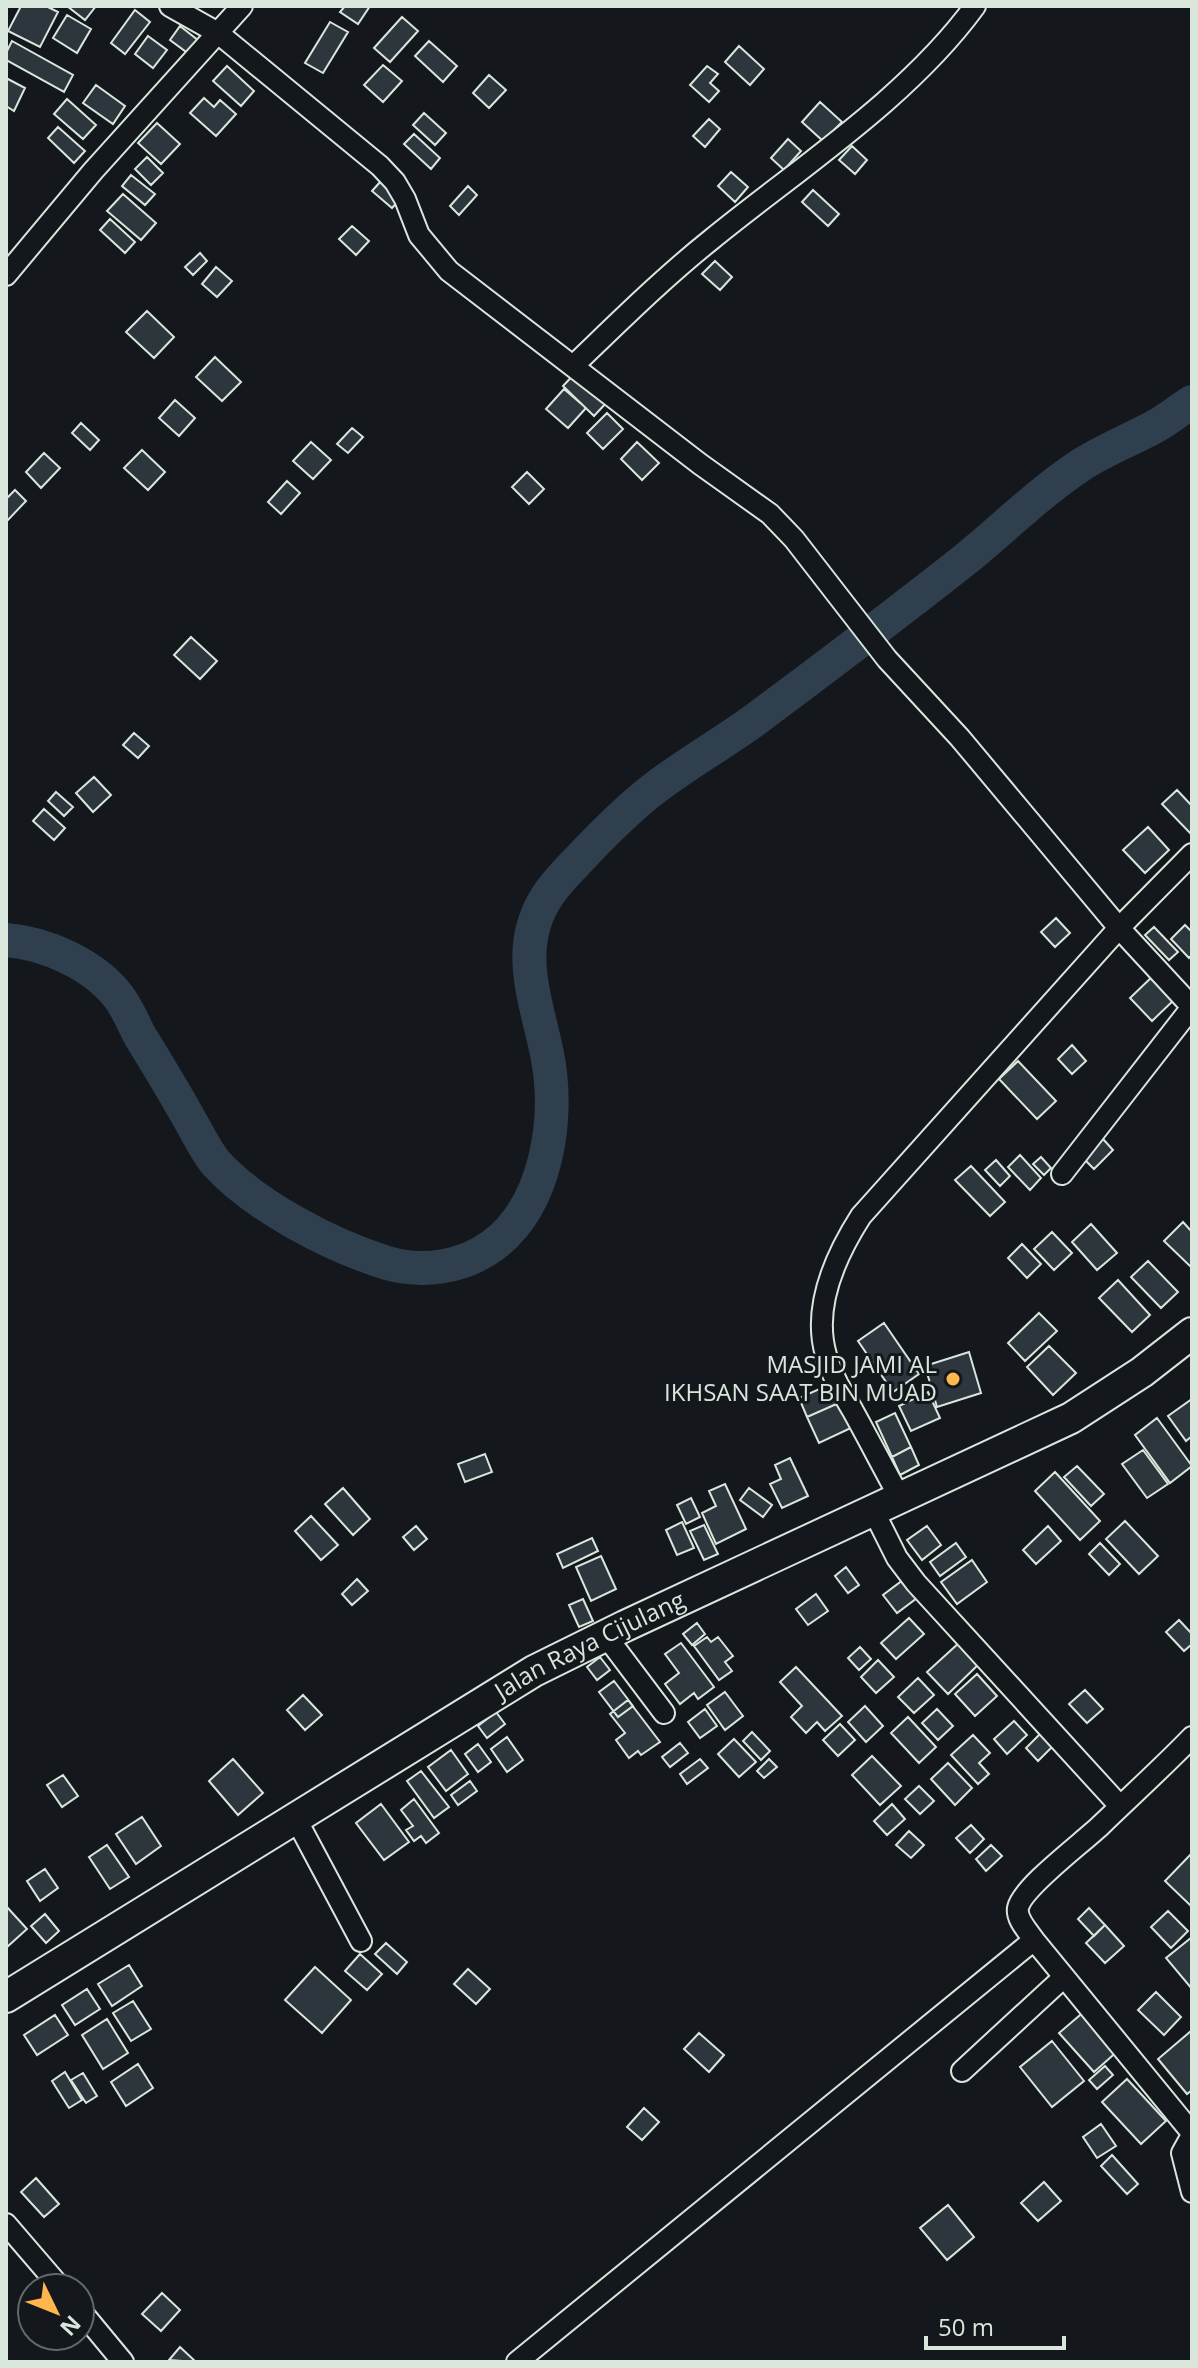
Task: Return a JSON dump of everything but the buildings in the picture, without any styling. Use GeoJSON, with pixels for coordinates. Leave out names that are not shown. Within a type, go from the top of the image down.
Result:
{"type":"FeatureCollection","features":[{"type":"Feature","properties":{"kind":"highway","name":"Jalan Raya Cijulang"},"geometry":{"type":"LineString","coordinates":[[6,1997],[534,1671],[1071,1418],[1142,1372],[1192,1333]]}},
{"type":"Feature","properties":{"kind":"street"},"geometry":{"type":"LineString","coordinates":[[170,6],[218,33],[380,166],[405,199],[419,235],[449,271],[770,514],[836,591],[887,659],[960,738],[1119,928],[1192,1007],[1062,1174]]}},
{"type":"Feature","properties":{"kind":"street"},"geometry":{"type":"LineString","coordinates":[[6,275],[93,171],[242,6]]}},
{"type":"Feature","properties":{"kind":"street"},"geometry":{"type":"LineString","coordinates":[[573,366],[711,239],[834,145],[925,64],[975,6]]}},
{"type":"Feature","properties":{"kind":"street"},"geometry":{"type":"LineString","coordinates":[[1119,1805],[923,1592],[897,1558],[887,1504],[826,1355],[823,1324],[828,1286],[842,1246],[861,1216],[1119,928],[1192,854]]}},
{"type":"Feature","properties":{"kind":"street"},"geometry":{"type":"LineString","coordinates":[[606,1636],[664,1713]]}},
{"type":"Feature","properties":{"kind":"street"},"geometry":{"type":"LineString","coordinates":[[1192,1737],[1022,1899],[1018,1908],[1019,1918],[1034,1940],[1192,2134],[1182,2153],[1192,2192]]}},
{"type":"Feature","properties":{"kind":"street"},"geometry":{"type":"LineString","coordinates":[[296,1819],[361,1941]]}},
{"type":"Feature","properties":{"kind":"street"},"geometry":{"type":"LineString","coordinates":[[517,2362],[1034,1940]]}},
{"type":"Feature","properties":{"kind":"street"},"geometry":{"type":"LineString","coordinates":[[962,2071],[1064,1977]]}},
{"type":"Feature","properties":{"kind":"street"},"geometry":{"type":"LineString","coordinates":[[6,2224],[47,2272]]}},
{"type":"Feature","properties":{"kind":"street"},"geometry":{"type":"LineString","coordinates":[[96,2329],[123,2362]]}},
{"type":"Feature","properties":{"kind":"waterway"},"geometry":{"type":"LineString","coordinates":[[6,940],[67,957],[108,985],[124,1005],[211,1157],[231,1178],[272,1209],[342,1246],[387,1263],[428,1268],[468,1259],[492,1246],[511,1229],[526,1208],[545,1159],[550,1132],[551,1079],[533,993],[529,954],[537,915],[556,884],[608,829],[651,791],[756,719],[862,639],[967,558],[1066,475],[1154,427],[1192,402]]}},
{"type":"Feature","properties":{"kind":"place","name":"MASJID JAMI AL IKHSAN SAAT BIN MUAD"},"geometry":{"type":"Point","coordinates":[953,1379]}}]}
